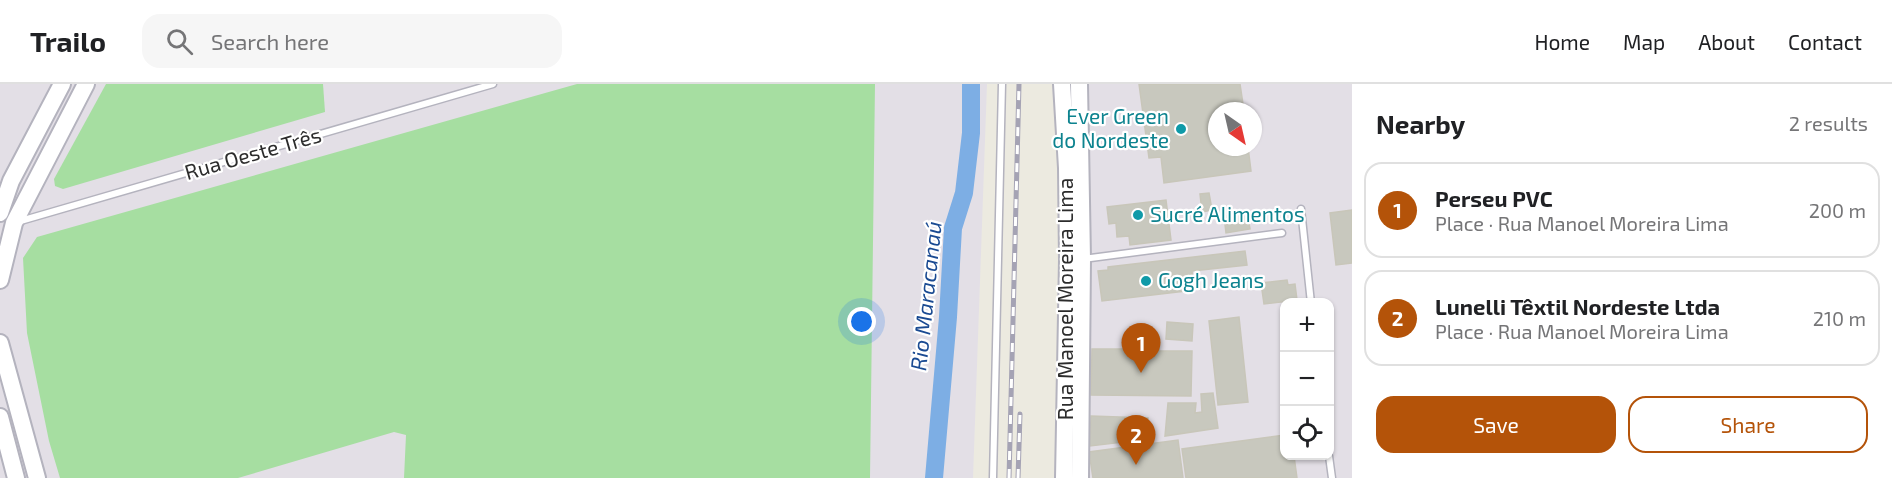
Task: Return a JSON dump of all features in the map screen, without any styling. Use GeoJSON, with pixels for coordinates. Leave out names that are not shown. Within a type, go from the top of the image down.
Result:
{"type":"FeatureCollection","features":[{"type":"Feature","properties":{"kind":"street"},"geometry":{"type":"LineString","coordinates":[[0,213],[11,181],[62,84]]}},
{"type":"Feature","properties":{"kind":"street"},"geometry":{"type":"LineString","coordinates":[[0,280],[14,223],[86,84]]}},
{"type":"Feature","properties":{"kind":"street","name":"Rua Manoel Moreira Lima"},"geometry":{"type":"LineString","coordinates":[[1062,84],[1067,168],[1068,250],[1064,478]]}},
{"type":"Feature","properties":{"kind":"street","name":"Rua Manoel Moreira Lima"},"geometry":{"type":"LineString","coordinates":[[1079,84],[1082,259],[1080,478]]}},
{"type":"Feature","properties":{"kind":"street"},"geometry":{"type":"LineString","coordinates":[[0,343],[37,478]]}},
{"type":"Feature","properties":{"kind":"street"},"geometry":{"type":"LineString","coordinates":[[0,417],[16,478]]}},
{"type":"Feature","properties":{"kind":"lane","name":"Rua Oeste Três"},"geometry":{"type":"LineString","coordinates":[[14,223],[493,84]]}},
{"type":"Feature","properties":{"kind":"lane"},"geometry":{"type":"LineString","coordinates":[[993,478],[1002,84]]}},
{"type":"Feature","properties":{"kind":"lane"},"geometry":{"type":"LineString","coordinates":[[1300,209],[1310,298]]}},
{"type":"Feature","properties":{"kind":"lane"},"geometry":{"type":"LineString","coordinates":[[1082,259],[1282,233]]}},
{"type":"Feature","properties":{"kind":"lane"},"geometry":{"type":"LineString","coordinates":[[1330,460],[1332,478]]}},
{"type":"Feature","properties":{"kind":"shaded area"},"geometry":{"type":"Polygon","coordinates":[[[0,84],[987,84],[973,478],[0,478],[0,84]]]}},
{"type":"Feature","properties":{"kind":"shaded area"},"geometry":{"type":"Polygon","coordinates":[[[1068,84],[1352,84],[1352,478],[1066,478],[1068,84]]]}},
{"type":"Feature","properties":{"kind":"green space"},"geometry":{"type":"Polygon","coordinates":[[[106,84],[323,84],[325,112],[63,189],[55,186],[54,179],[106,84]]]}},
{"type":"Feature","properties":{"kind":"green space"},"geometry":{"type":"Polygon","coordinates":[[[577,84],[875,84],[870,478],[404,478],[406,435],[394,432],[238,478],[60,478],[49,441],[27,333],[23,258],[37,237],[577,84]]]}},
{"type":"Feature","properties":{"kind":"building","name":"Ever Green do Nordeste"},"geometry":{"type":"Polygon","coordinates":[[[1139,84],[1240,84],[1243,102],[1208,102],[1208,156],[1249,156],[1251,171],[1164,183],[1161,157],[1149,158],[1139,84]]]}},
{"type":"Feature","properties":{"kind":"building","name":"Sucré Alimentos"},"geometry":{"type":"Polygon","coordinates":[[[1209,193],[1212,210],[1202,212],[1200,194],[1209,193]]]}},
{"type":"Feature","properties":{"kind":"building","name":"Sucré Alimentos"},"geometry":{"type":"Polygon","coordinates":[[[1166,200],[1171,240],[1130,245],[1129,236],[1117,237],[1116,223],[1109,224],[1107,207],[1166,200]]]}},
{"type":"Feature","properties":{"kind":"building"},"geometry":{"type":"Polygon","coordinates":[[[1352,210],[1352,263],[1336,265],[1330,213],[1352,210]]]}},
{"type":"Feature","properties":{"kind":"building","name":"Sucré Alimentos"},"geometry":{"type":"Polygon","coordinates":[[[1247,212],[1250,229],[1226,233],[1224,216],[1247,212]]]}},
{"type":"Feature","properties":{"kind":"building","name":"Gogh Jeans"},"geometry":{"type":"Polygon","coordinates":[[[1245,251],[1247,265],[1192,271],[1194,290],[1102,301],[1098,271],[1108,270],[1108,267],[1245,251]]]}},
{"type":"Feature","properties":{"kind":"building","name":"Gogh Jeans"},"geometry":{"type":"Polygon","coordinates":[[[1287,280],[1288,285],[1295,284],[1297,298],[1280,298],[1280,302],[1264,304],[1261,283],[1287,280]]]}},
{"type":"Feature","properties":{"kind":"building"},"geometry":{"type":"Polygon","coordinates":[[[1239,317],[1248,402],[1218,405],[1209,321],[1239,317]]]}},
{"type":"Feature","properties":{"kind":"building"},"geometry":{"type":"Polygon","coordinates":[[[1167,322],[1193,324],[1192,341],[1166,339],[1167,322]]]}},
{"type":"Feature","properties":{"kind":"building"},"geometry":{"type":"Polygon","coordinates":[[[1137,337],[1159,337],[1159,351],[1192,351],[1191,396],[1091,395],[1092,349],[1137,349],[1137,337]]]}},
{"type":"Feature","properties":{"kind":"building"},"geometry":{"type":"Polygon","coordinates":[[[1213,393],[1218,428],[1165,436],[1168,403],[1196,403],[1195,413],[1202,412],[1201,394],[1213,393]]]}},
{"type":"Feature","properties":{"kind":"building"},"geometry":{"type":"Polygon","coordinates":[[[1091,416],[1148,418],[1148,439],[1090,446],[1091,416]]]}},
{"type":"Feature","properties":{"kind":"building"},"geometry":{"type":"Polygon","coordinates":[[[1280,436],[1280,460],[1295,460],[1297,478],[1186,478],[1182,449],[1280,436]]]}},
{"type":"Feature","properties":{"kind":"building"},"geometry":{"type":"Polygon","coordinates":[[[1178,440],[1183,478],[1093,478],[1089,452],[1178,440]]]}},
{"type":"Feature","properties":{"kind":"waterway","name":"Rio Maracanaú"},"geometry":{"type":"LineString","coordinates":[[934,478],[953,228],[964,193],[971,133],[971,84]]}},
{"type":"Feature","properties":{"kind":"railway"},"geometry":{"type":"LineString","coordinates":[[1009,478],[1019,84]]}},
{"type":"Feature","properties":{"kind":"railway"},"geometry":{"type":"LineString","coordinates":[[1018,478],[1020,414]]}},
{"type":"Feature","properties":{"kind":"place","name":"Ever Green do Nordeste"},"geometry":{"type":"Point","coordinates":[1181,129]}},
{"type":"Feature","properties":{"kind":"place","name":"Sucré Alimentos"},"geometry":{"type":"Point","coordinates":[1138,215]}},
{"type":"Feature","properties":{"kind":"place","name":"Gogh Jeans"},"geometry":{"type":"Point","coordinates":[1146,281]}},
{"type":"Feature","properties":{"kind":"place","name":"Perseu PVC"},"geometry":{"type":"Point","coordinates":[1141,373]}},
{"type":"Feature","properties":{"kind":"place","name":"Lunelli Têxtil Nordeste Ltda"},"geometry":{"type":"Point","coordinates":[1136,465]}}]}
